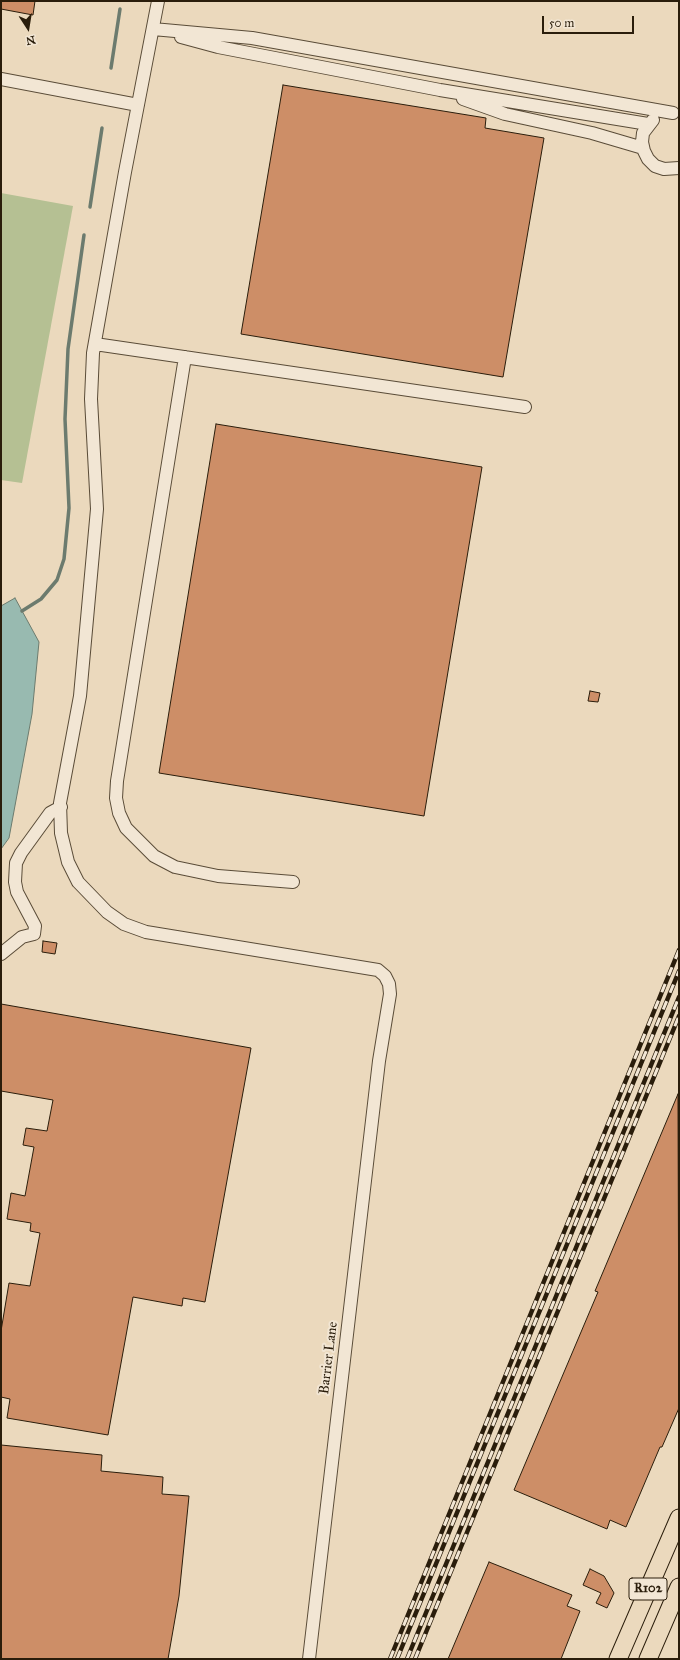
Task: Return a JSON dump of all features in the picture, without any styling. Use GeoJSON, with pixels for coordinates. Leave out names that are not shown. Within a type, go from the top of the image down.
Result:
{"type":"FeatureCollection","features":[{"type":"Feature","properties":{"kind":"highway","name":"R102"},"geometry":{"type":"LineString","coordinates":[[618,1659],[679,1518]]}},
{"type":"Feature","properties":{"kind":"highway","name":"R102"},"geometry":{"type":"LineString","coordinates":[[648,1659],[679,1587]]}},
{"type":"Feature","properties":{"kind":"street","name":"Barrier Lane"},"geometry":{"type":"LineString","coordinates":[[158,1],[95,344],[91,399],[97,509],[80,696],[60,807],[61,834],[68,862],[78,882],[107,912],[124,924],[146,932],[378,970],[385,976],[389,984],[390,994],[379,1061],[309,1659]]}},
{"type":"Feature","properties":{"kind":"street"},"geometry":{"type":"LineString","coordinates":[[153,29],[218,47],[440,90],[648,124]]}},
{"type":"Feature","properties":{"kind":"street"},"geometry":{"type":"LineString","coordinates":[[153,29],[252,38],[676,114]]}},
{"type":"Feature","properties":{"kind":"street"},"geometry":{"type":"LineString","coordinates":[[1,79],[138,105]]}},
{"type":"Feature","properties":{"kind":"street"},"geometry":{"type":"LineString","coordinates":[[440,90],[505,114],[592,133],[643,148]]}},
{"type":"Feature","properties":{"kind":"street"},"geometry":{"type":"LineString","coordinates":[[676,114],[663,114],[648,124],[643,133],[643,148],[648,159],[655,166],[664,169],[679,168]]}},
{"type":"Feature","properties":{"kind":"street"},"geometry":{"type":"LineString","coordinates":[[95,344],[525,407]]}},
{"type":"Feature","properties":{"kind":"street"},"geometry":{"type":"LineString","coordinates":[[185,357],[118,773],[116,798],[119,813],[126,828],[154,856],[175,867],[218,876],[293,882]]}},
{"type":"Feature","properties":{"kind":"street"},"geometry":{"type":"LineString","coordinates":[[1,954],[22,937],[34,934],[35,926],[17,892],[15,882],[16,863],[50,813],[60,807]]}},
{"type":"Feature","properties":{"kind":"green space"},"geometry":{"type":"Polygon","coordinates":[[[1,193],[73,206],[22,483],[1,480],[1,193]]]}},
{"type":"Feature","properties":{"kind":"water"},"geometry":{"type":"Polygon","coordinates":[[[15,598],[39,642],[32,714],[9,838],[1,849],[1,606],[15,598]]]}},
{"type":"Feature","properties":{"kind":"building"},"geometry":{"type":"Polygon","coordinates":[[[1,1],[35,1],[33,15],[1,9],[1,1]]]}},
{"type":"Feature","properties":{"kind":"building"},"geometry":{"type":"Polygon","coordinates":[[[283,85],[486,118],[485,128],[544,138],[503,377],[241,334],[283,85]]]}},
{"type":"Feature","properties":{"kind":"building"},"geometry":{"type":"Polygon","coordinates":[[[216,424],[482,467],[424,816],[159,773],[216,424]]]}},
{"type":"Feature","properties":{"kind":"building"},"geometry":{"type":"Polygon","coordinates":[[[590,691],[600,693],[598,702],[588,701],[590,691]]]}},
{"type":"Feature","properties":{"kind":"building"},"geometry":{"type":"Polygon","coordinates":[[[43,941],[57,943],[55,954],[42,952],[43,941]]]}},
{"type":"Feature","properties":{"kind":"building"},"geometry":{"type":"Polygon","coordinates":[[[1,1004],[251,1048],[205,1302],[183,1298],[182,1306],[133,1297],[108,1435],[7,1418],[10,1399],[1,1397],[1,1331],[9,1283],[30,1286],[40,1233],[30,1231],[31,1223],[7,1219],[11,1193],[25,1196],[34,1147],[23,1145],[26,1128],[47,1131],[53,1100],[1,1091],[1,1004]]]}},
{"type":"Feature","properties":{"kind":"building"},"geometry":{"type":"Polygon","coordinates":[[[678,1094],[679,1408],[662,1447],[660,1447],[626,1527],[610,1520],[607,1529],[514,1490],[598,1292],[595,1291],[678,1094]]]}},
{"type":"Feature","properties":{"kind":"building"},"geometry":{"type":"Polygon","coordinates":[[[1,1445],[102,1455],[101,1471],[163,1477],[162,1494],[189,1496],[179,1596],[168,1659],[1,1659],[1,1445]]]}},
{"type":"Feature","properties":{"kind":"building"},"geometry":{"type":"Polygon","coordinates":[[[489,1562],[572,1595],[567,1606],[580,1611],[561,1659],[448,1659],[489,1562]]]}},
{"type":"Feature","properties":{"kind":"building"},"geometry":{"type":"Polygon","coordinates":[[[590,1569],[604,1576],[614,1593],[607,1608],[596,1603],[601,1593],[583,1585],[590,1569]]]}},
{"type":"Feature","properties":{"kind":"waterway"},"geometry":{"type":"LineString","coordinates":[[111,68],[120,9]]}},
{"type":"Feature","properties":{"kind":"waterway"},"geometry":{"type":"LineString","coordinates":[[90,207],[102,128]]}},
{"type":"Feature","properties":{"kind":"waterway"},"geometry":{"type":"LineString","coordinates":[[22,611],[41,599],[57,580],[64,559],[69,508],[65,419],[68,349],[84,235]]}},
{"type":"Feature","properties":{"kind":"railway"},"geometry":{"type":"LineString","coordinates":[[390,1659],[679,950]]}},
{"type":"Feature","properties":{"kind":"railway"},"geometry":{"type":"LineString","coordinates":[[397,1659],[679,971]]}},
{"type":"Feature","properties":{"kind":"railway"},"geometry":{"type":"LineString","coordinates":[[407,1659],[679,997]]}},
{"type":"Feature","properties":{"kind":"railway"},"geometry":{"type":"LineString","coordinates":[[415,1659],[679,1016]]}}]}
